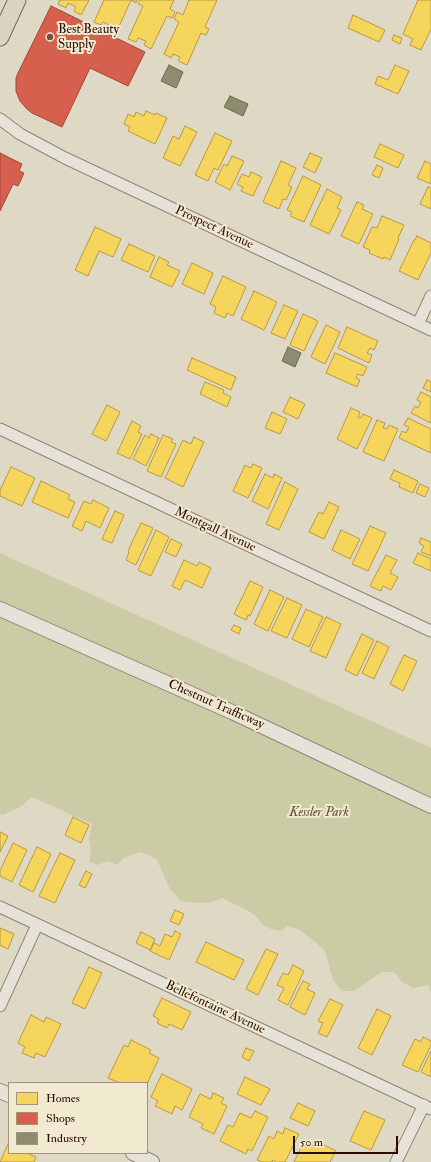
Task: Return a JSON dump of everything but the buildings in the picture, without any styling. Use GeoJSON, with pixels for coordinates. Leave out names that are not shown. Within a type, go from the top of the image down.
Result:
{"type":"FeatureCollection","features":[{"type":"Feature","properties":{"kind":"main road"},"geometry":{"type":"LineString","coordinates":[[0,37],[18,0]]}},
{"type":"Feature","properties":{"kind":"street","name":"Prospect Avenue"},"geometry":{"type":"LineString","coordinates":[[0,119],[20,134],[65,158],[431,330]]}},
{"type":"Feature","properties":{"kind":"street"},"geometry":{"type":"LineString","coordinates":[[418,324],[431,296]]}},
{"type":"Feature","properties":{"kind":"street","name":"Montgall Avenue"},"geometry":{"type":"LineString","coordinates":[[0,429],[431,631]]}},
{"type":"Feature","properties":{"kind":"street","name":"Chestnut Trafficway"},"geometry":{"type":"LineString","coordinates":[[0,609],[232,712],[431,806]]}},
{"type":"Feature","properties":{"kind":"street","name":"Bellefontaine Avenue"},"geometry":{"type":"LineString","coordinates":[[0,907],[427,1107]]}},
{"type":"Feature","properties":{"kind":"street"},"geometry":{"type":"LineString","coordinates":[[0,1006],[37,925]]}},
{"type":"Feature","properties":{"kind":"street"},"geometry":{"type":"LineString","coordinates":[[396,1162],[427,1107]]}},
{"type":"Feature","properties":{"kind":"street"},"geometry":{"type":"LineString","coordinates":[[135,1154],[152,1162]]}},
{"type":"Feature","properties":{"kind":"green space","name":"Kessler Park"},"geometry":{"type":"Polygon","coordinates":[[[0,553],[431,748],[431,995],[429,985],[413,988],[402,982],[394,972],[381,972],[355,991],[342,991],[333,980],[325,951],[299,930],[287,926],[281,931],[271,929],[263,925],[256,916],[247,910],[222,898],[212,902],[199,903],[181,901],[170,889],[157,860],[141,852],[125,857],[117,865],[107,861],[98,865],[89,861],[91,852],[89,839],[92,824],[32,797],[20,807],[3,815],[0,814],[0,553]]]}},
{"type":"Feature","properties":{"kind":"place","name":"Best Beauty Supply"},"geometry":{"type":"Point","coordinates":[50,37]}}]}
